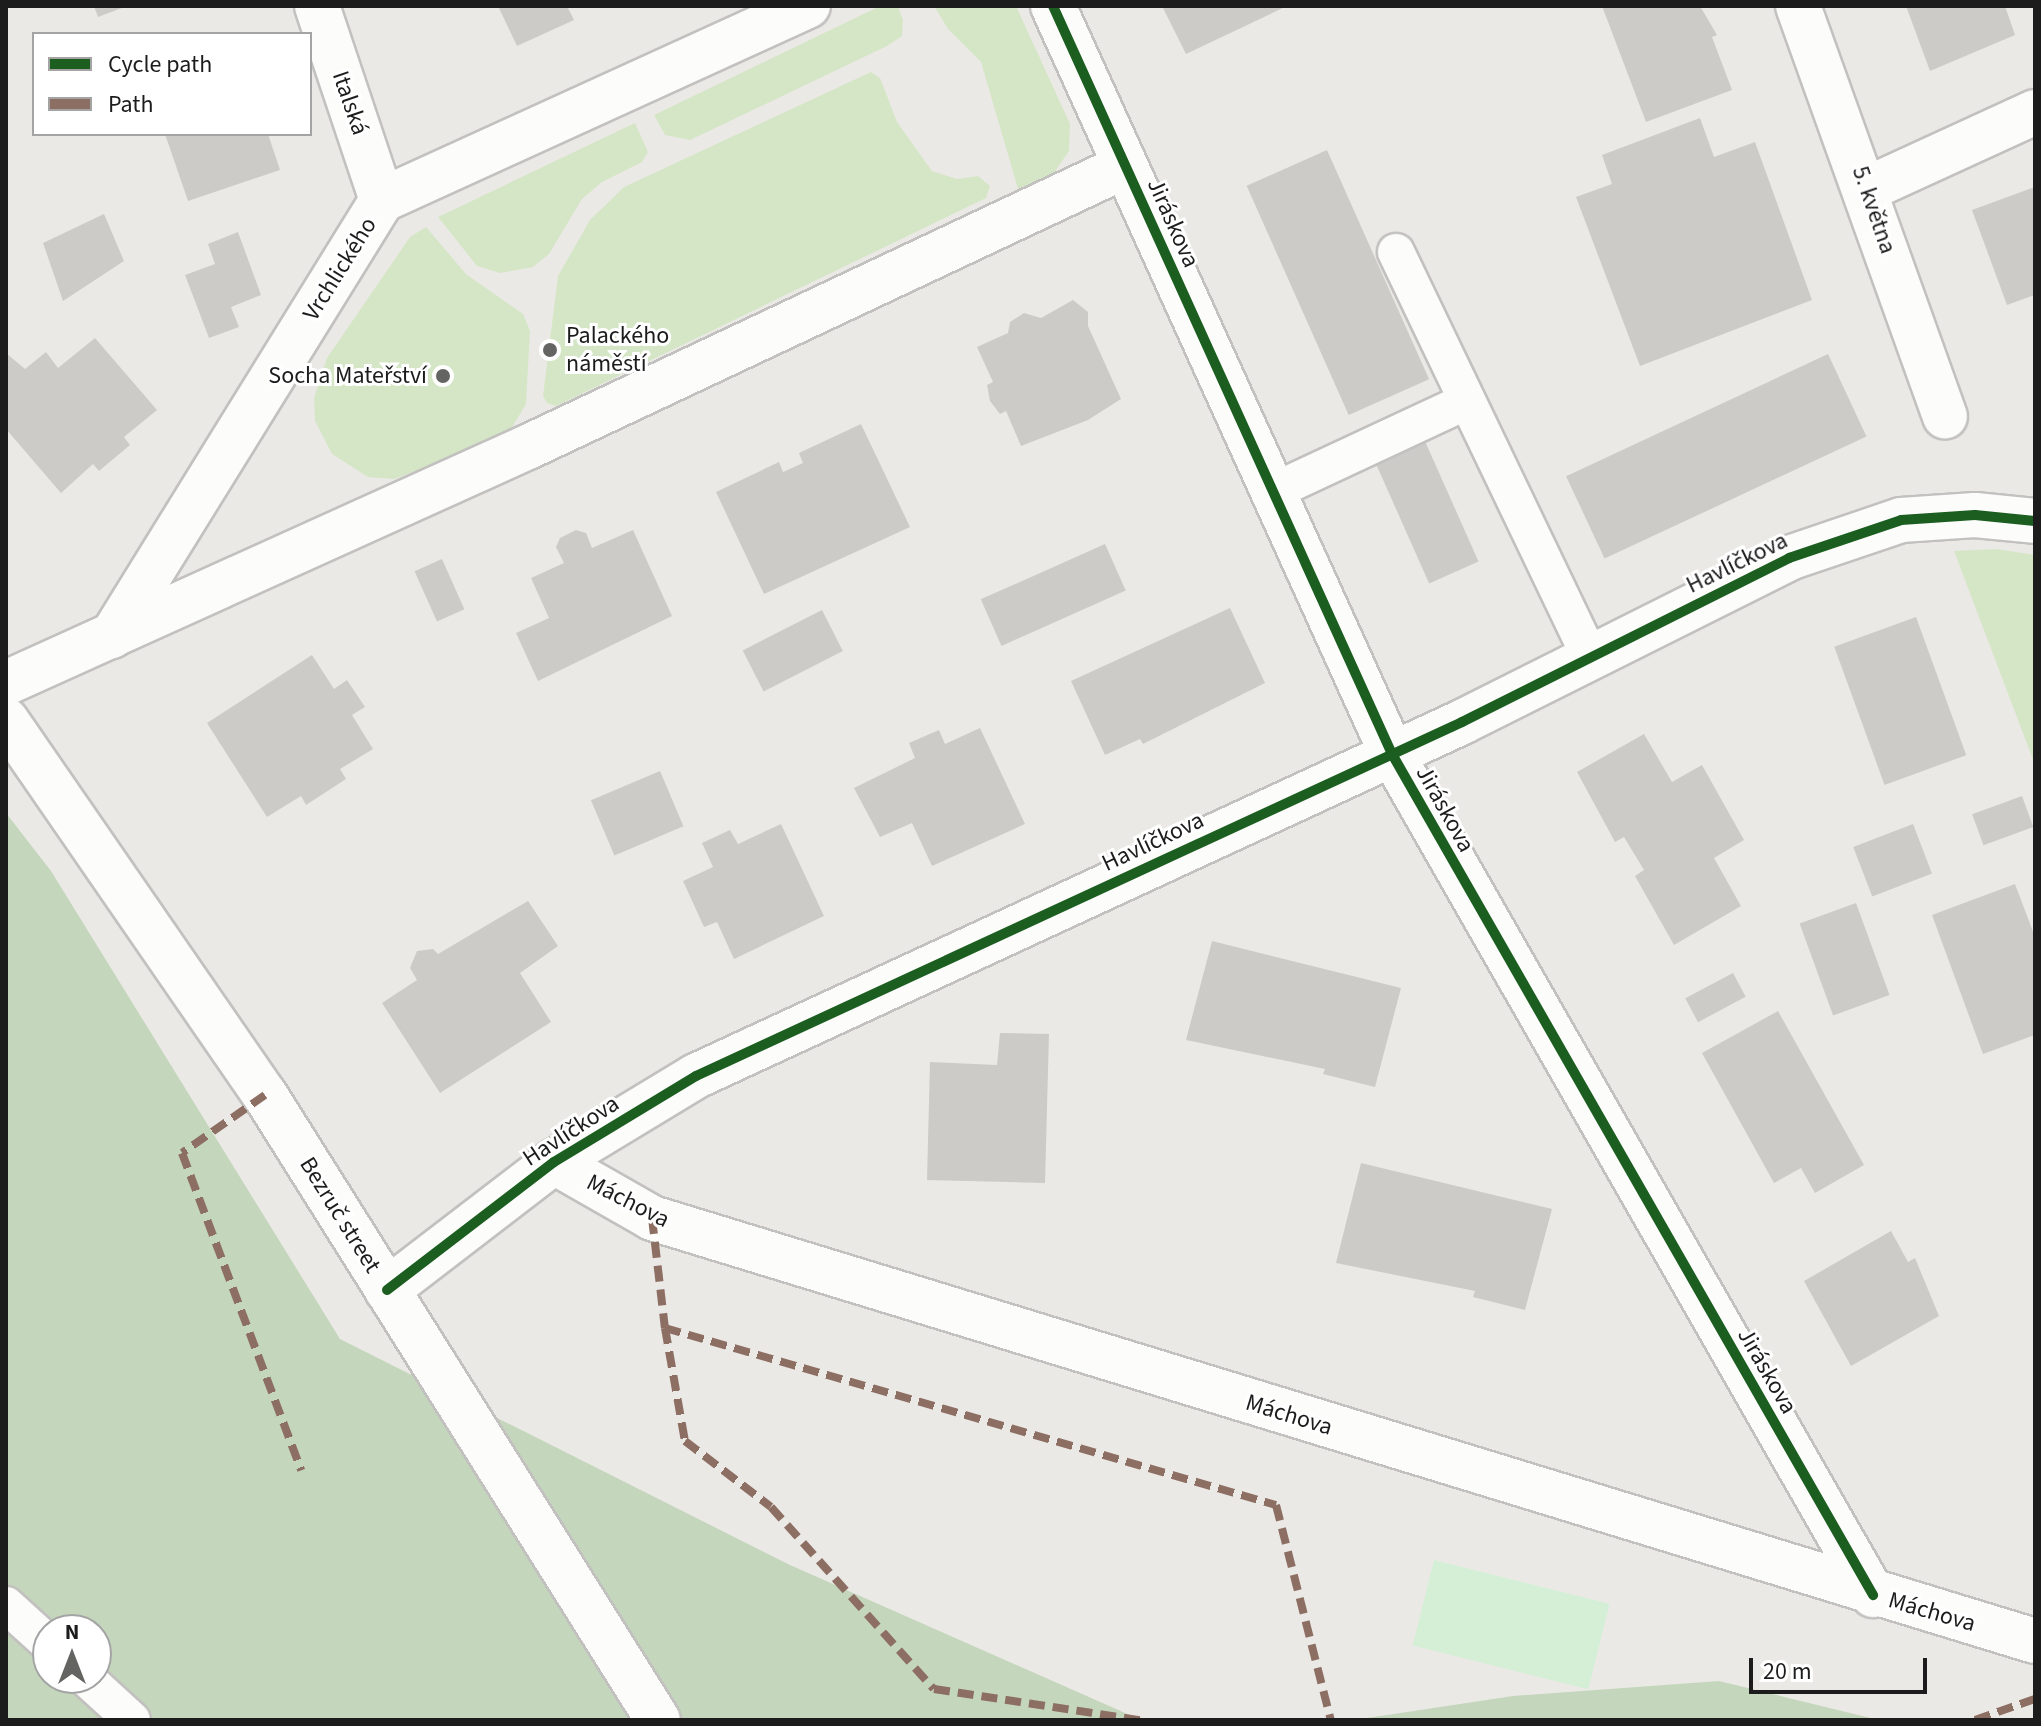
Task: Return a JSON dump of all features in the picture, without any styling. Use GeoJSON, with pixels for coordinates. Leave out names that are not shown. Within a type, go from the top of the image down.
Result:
{"type":"FeatureCollection","features":[{"type":"Feature","properties":{"kind":"street","name":"Italská"},"geometry":{"type":"LineString","coordinates":[[317,6],[382,200]]}},
{"type":"Feature","properties":{"kind":"street","name":"Vrchlického"},"geometry":{"type":"LineString","coordinates":[[112,636],[382,200],[808,6]]}},
{"type":"Feature","properties":{"kind":"street","name":"Jiráskova"},"geometry":{"type":"LineString","coordinates":[[1053,6],[1392,754],[1873,1595]]}},
{"type":"Feature","properties":{"kind":"street","name":"5. května"},"geometry":{"type":"LineString","coordinates":[[1798,6],[1867,189],[1945,416]]}},
{"type":"Feature","properties":{"kind":"street"},"geometry":{"type":"LineString","coordinates":[[1867,189],[2035,112]]}},
{"type":"Feature","properties":{"kind":"street"},"geometry":{"type":"LineString","coordinates":[[6,683],[1125,166]]}},
{"type":"Feature","properties":{"kind":"street","name":"Havlíčkova"},"geometry":{"type":"LineString","coordinates":[[387,1290],[554,1162],[696,1076],[1392,754],[1591,659],[1789,558],[1901,520],[1975,515],[2035,521]]}},
{"type":"Feature","properties":{"kind":"street","name":"Bezruč street"},"geometry":{"type":"LineString","coordinates":[[6,720],[265,1095],[658,1720]]}},
{"type":"Feature","properties":{"kind":"street","name":"Máchova"},"geometry":{"type":"LineString","coordinates":[[554,1162],[652,1218],[1873,1595],[2035,1641]]}},
{"type":"Feature","properties":{"kind":"lane"},"geometry":{"type":"LineString","coordinates":[[1396,252],[1591,659]]}},
{"type":"Feature","properties":{"kind":"lane"},"geometry":{"type":"LineString","coordinates":[[1272,492],[1467,401]]}},
{"type":"Feature","properties":{"kind":"lane"},"geometry":{"type":"LineString","coordinates":[[6,1605],[32,1629]]}},
{"type":"Feature","properties":{"kind":"lane"},"geometry":{"type":"LineString","coordinates":[[104,1694],[132,1720]]}},
{"type":"Feature","properties":{"kind":"green space"},"geometry":{"type":"Polygon","coordinates":[[[880,6],[898,6],[903,20],[902,36],[887,46],[690,140],[665,135],[654,115],[880,6]]]}},
{"type":"Feature","properties":{"kind":"green space"},"geometry":{"type":"Polygon","coordinates":[[[934,6],[1016,6],[1070,124],[1069,151],[1054,173],[1018,189],[981,62],[948,29],[934,6]]]}},
{"type":"Feature","properties":{"kind":"green space"},"geometry":{"type":"Polygon","coordinates":[[[871,72],[880,78],[897,122],[932,171],[957,179],[978,176],[990,186],[986,198],[556,406],[547,403],[543,396],[558,276],[590,220],[624,187],[871,72]]]}},
{"type":"Feature","properties":{"kind":"green space"},"geometry":{"type":"Polygon","coordinates":[[[635,123],[648,152],[642,162],[602,182],[582,199],[549,254],[533,267],[500,273],[477,266],[438,217],[635,123]]]}},
{"type":"Feature","properties":{"kind":"green space"},"geometry":{"type":"Polygon","coordinates":[[[426,227],[466,274],[523,314],[530,331],[526,404],[511,429],[445,460],[394,479],[368,477],[332,454],[315,421],[314,398],[327,358],[410,237],[426,227]]]}},
{"type":"Feature","properties":{"kind":"green space"},"geometry":{"type":"Polygon","coordinates":[[[1996,549],[2035,555],[2035,765],[1954,551],[1996,549]]]}},
{"type":"Feature","properties":{"kind":"green space"},"geometry":{"type":"Polygon","coordinates":[[[6,813],[51,871],[340,1339],[790,1565],[1141,1720],[6,1720],[6,813]]]}},
{"type":"Feature","properties":{"kind":"green space"},"geometry":{"type":"Polygon","coordinates":[[[1434,1560],[1610,1604],[1588,1689],[1413,1645],[1434,1560]]]}},
{"type":"Feature","properties":{"kind":"green space"},"geometry":{"type":"Polygon","coordinates":[[[1719,1681],[1879,1720],[1354,1720],[1513,1696],[1719,1681]]]}},
{"type":"Feature","properties":{"kind":"building"},"geometry":{"type":"Polygon","coordinates":[[[94,6],[127,6],[98,17],[94,6]]]}},
{"type":"Feature","properties":{"kind":"building"},"geometry":{"type":"Polygon","coordinates":[[[498,6],[567,6],[574,20],[517,46],[498,6]]]}},
{"type":"Feature","properties":{"kind":"building"},"geometry":{"type":"Polygon","coordinates":[[[1162,6],[1287,6],[1186,54],[1162,6]]]}},
{"type":"Feature","properties":{"kind":"building"},"geometry":{"type":"Polygon","coordinates":[[[1602,6],[1700,6],[1717,35],[1712,37],[1732,90],[1646,122],[1602,6]]]}},
{"type":"Feature","properties":{"kind":"building"},"geometry":{"type":"Polygon","coordinates":[[[1906,6],[2005,6],[2015,35],[1930,71],[1906,6]]]}},
{"type":"Feature","properties":{"kind":"building"},"geometry":{"type":"Polygon","coordinates":[[[1700,118],[1714,157],[1755,142],[1812,300],[1640,366],[1576,197],[1612,184],[1602,155],[1700,118]]]}},
{"type":"Feature","properties":{"kind":"building"},"geometry":{"type":"Polygon","coordinates":[[[166,136],[269,136],[280,170],[188,201],[166,136]]]}},
{"type":"Feature","properties":{"kind":"building"},"geometry":{"type":"Polygon","coordinates":[[[1327,150],[1429,379],[1349,415],[1247,186],[1327,150]]]}},
{"type":"Feature","properties":{"kind":"building"},"geometry":{"type":"Polygon","coordinates":[[[2035,187],[2035,295],[2007,305],[1972,210],[2035,187]]]}},
{"type":"Feature","properties":{"kind":"building"},"geometry":{"type":"Polygon","coordinates":[[[104,214],[124,261],[63,301],[43,243],[104,214]]]}},
{"type":"Feature","properties":{"kind":"building"},"geometry":{"type":"Polygon","coordinates":[[[238,232],[261,295],[231,307],[239,327],[209,338],[185,275],[215,264],[208,244],[238,232]]]}},
{"type":"Feature","properties":{"kind":"building"},"geometry":{"type":"Polygon","coordinates":[[[1073,300],[1088,312],[1088,326],[1121,399],[1088,420],[1021,446],[1006,411],[1000,414],[990,401],[987,385],[993,382],[977,347],[1008,333],[1010,322],[1024,313],[1041,318],[1073,300]]]}},
{"type":"Feature","properties":{"kind":"building"},"geometry":{"type":"Polygon","coordinates":[[[95,338],[157,410],[124,437],[130,445],[99,471],[93,464],[61,493],[6,429],[6,353],[25,369],[46,352],[58,368],[95,338]]]}},
{"type":"Feature","properties":{"kind":"building"},"geometry":{"type":"Polygon","coordinates":[[[1828,354],[1866,436],[1605,559],[1566,476],[1828,354]]]}},
{"type":"Feature","properties":{"kind":"building"},"geometry":{"type":"Polygon","coordinates":[[[861,424],[910,527],[764,594],[716,492],[779,462],[783,472],[803,463],[799,453],[861,424]]]}},
{"type":"Feature","properties":{"kind":"building"},"geometry":{"type":"Polygon","coordinates":[[[1424,439],[1479,561],[1429,583],[1375,461],[1424,439]]]}},
{"type":"Feature","properties":{"kind":"building"},"geometry":{"type":"Polygon","coordinates":[[[576,530],[586,533],[592,548],[633,530],[672,616],[538,681],[516,633],[549,618],[531,578],[564,563],[556,547],[560,538],[576,530]]]}},
{"type":"Feature","properties":{"kind":"building"},"geometry":{"type":"Polygon","coordinates":[[[1105,544],[1126,591],[1002,646],[981,599],[1105,544]]]}},
{"type":"Feature","properties":{"kind":"building"},"geometry":{"type":"Polygon","coordinates":[[[442,559],[464,609],[437,621],[415,571],[442,559]]]}},
{"type":"Feature","properties":{"kind":"building"},"geometry":{"type":"Polygon","coordinates":[[[1230,608],[1265,683],[1143,744],[1140,739],[1105,755],[1071,681],[1230,608]]]}},
{"type":"Feature","properties":{"kind":"building"},"geometry":{"type":"Polygon","coordinates":[[[822,610],[843,651],[764,691],[743,650],[822,610]]]}},
{"type":"Feature","properties":{"kind":"building"},"geometry":{"type":"Polygon","coordinates":[[[1916,617],[1966,755],[1885,785],[1834,647],[1916,617]]]}},
{"type":"Feature","properties":{"kind":"building"},"geometry":{"type":"Polygon","coordinates":[[[312,655],[334,689],[347,680],[365,707],[352,715],[373,749],[340,769],[346,779],[306,805],[301,796],[267,817],[207,723],[312,655]]]}},
{"type":"Feature","properties":{"kind":"building"},"geometry":{"type":"Polygon","coordinates":[[[980,728],[1025,824],[932,866],[912,823],[880,837],[854,788],[915,758],[909,743],[939,730],[945,744],[980,728]]]}},
{"type":"Feature","properties":{"kind":"building"},"geometry":{"type":"Polygon","coordinates":[[[1644,734],[1672,782],[1702,765],[1744,840],[1714,858],[1741,906],[1674,945],[1635,876],[1644,870],[1624,837],[1615,842],[1577,772],[1644,734]]]}},
{"type":"Feature","properties":{"kind":"building"},"geometry":{"type":"Polygon","coordinates":[[[660,771],[683,826],[614,856],[591,800],[660,771]]]}},
{"type":"Feature","properties":{"kind":"building"},"geometry":{"type":"Polygon","coordinates":[[[2022,796],[2033,827],[1983,845],[1972,814],[2022,796]]]}},
{"type":"Feature","properties":{"kind":"building"},"geometry":{"type":"Polygon","coordinates":[[[781,824],[824,916],[734,959],[717,922],[704,927],[683,881],[713,867],[702,843],[730,830],[738,844],[781,824]]]}},
{"type":"Feature","properties":{"kind":"building"},"geometry":{"type":"Polygon","coordinates":[[[1913,824],[1932,873],[1872,896],[1853,847],[1913,824]]]}},
{"type":"Feature","properties":{"kind":"building"},"geometry":{"type":"Polygon","coordinates":[[[2015,884],[2035,937],[2035,1035],[1983,1054],[1932,915],[2015,884]]]}},
{"type":"Feature","properties":{"kind":"building"},"geometry":{"type":"Polygon","coordinates":[[[528,901],[558,946],[520,973],[551,1022],[440,1093],[382,1003],[417,980],[410,968],[417,951],[433,949],[438,954],[528,901]]]}},
{"type":"Feature","properties":{"kind":"building"},"geometry":{"type":"Polygon","coordinates":[[[1856,903],[1890,995],[1833,1016],[1800,924],[1856,903]]]}},
{"type":"Feature","properties":{"kind":"building"},"geometry":{"type":"Polygon","coordinates":[[[1212,941],[1401,988],[1375,1087],[1323,1074],[1325,1069],[1186,1040],[1212,941]]]}},
{"type":"Feature","properties":{"kind":"building"},"geometry":{"type":"Polygon","coordinates":[[[1733,973],[1746,997],[1698,1022],[1685,998],[1733,973]]]}},
{"type":"Feature","properties":{"kind":"building"},"geometry":{"type":"Polygon","coordinates":[[[1778,1011],[1864,1165],[1815,1193],[1801,1168],[1774,1183],[1702,1053],[1778,1011]]]}},
{"type":"Feature","properties":{"kind":"building"},"geometry":{"type":"Polygon","coordinates":[[[1000,1033],[1049,1034],[1045,1183],[927,1180],[930,1062],[997,1065],[1000,1033]]]}},
{"type":"Feature","properties":{"kind":"building"},"geometry":{"type":"Polygon","coordinates":[[[1361,1163],[1552,1209],[1525,1310],[1473,1297],[1475,1291],[1336,1263],[1361,1163]]]}},
{"type":"Feature","properties":{"kind":"building"},"geometry":{"type":"Polygon","coordinates":[[[1891,1231],[1908,1262],[1915,1258],[1939,1316],[1851,1366],[1804,1281],[1891,1231]]]}},
{"type":"Feature","properties":{"kind":"marked path"},"geometry":{"type":"LineString","coordinates":[[265,1095],[182,1153],[301,1470]]}},
{"type":"Feature","properties":{"kind":"marked path"},"geometry":{"type":"LineString","coordinates":[[652,1218],[665,1328],[1276,1505],[1331,1720]]}},
{"type":"Feature","properties":{"kind":"marked path"},"geometry":{"type":"LineString","coordinates":[[665,1328],[685,1441],[771,1507],[934,1689],[1140,1720]]}},
{"type":"Feature","properties":{"kind":"marked path"},"geometry":{"type":"LineString","coordinates":[[1975,1720],[2035,1699]]}},
{"type":"Feature","properties":{"kind":"cycle path"},"geometry":{"type":"LineString","coordinates":[[1053,6],[1392,754],[1873,1595]]}},
{"type":"Feature","properties":{"kind":"cycle path"},"geometry":{"type":"LineString","coordinates":[[387,1290],[554,1162],[696,1076],[1462,722],[1789,558],[1901,520],[1975,515],[2035,521]]}},
{"type":"Feature","properties":{"kind":"place","name":"Palackého náměstí"},"geometry":{"type":"Point","coordinates":[550,350]}},
{"type":"Feature","properties":{"kind":"place","name":"Socha Mateřství"},"geometry":{"type":"Point","coordinates":[443,376]}}]}
